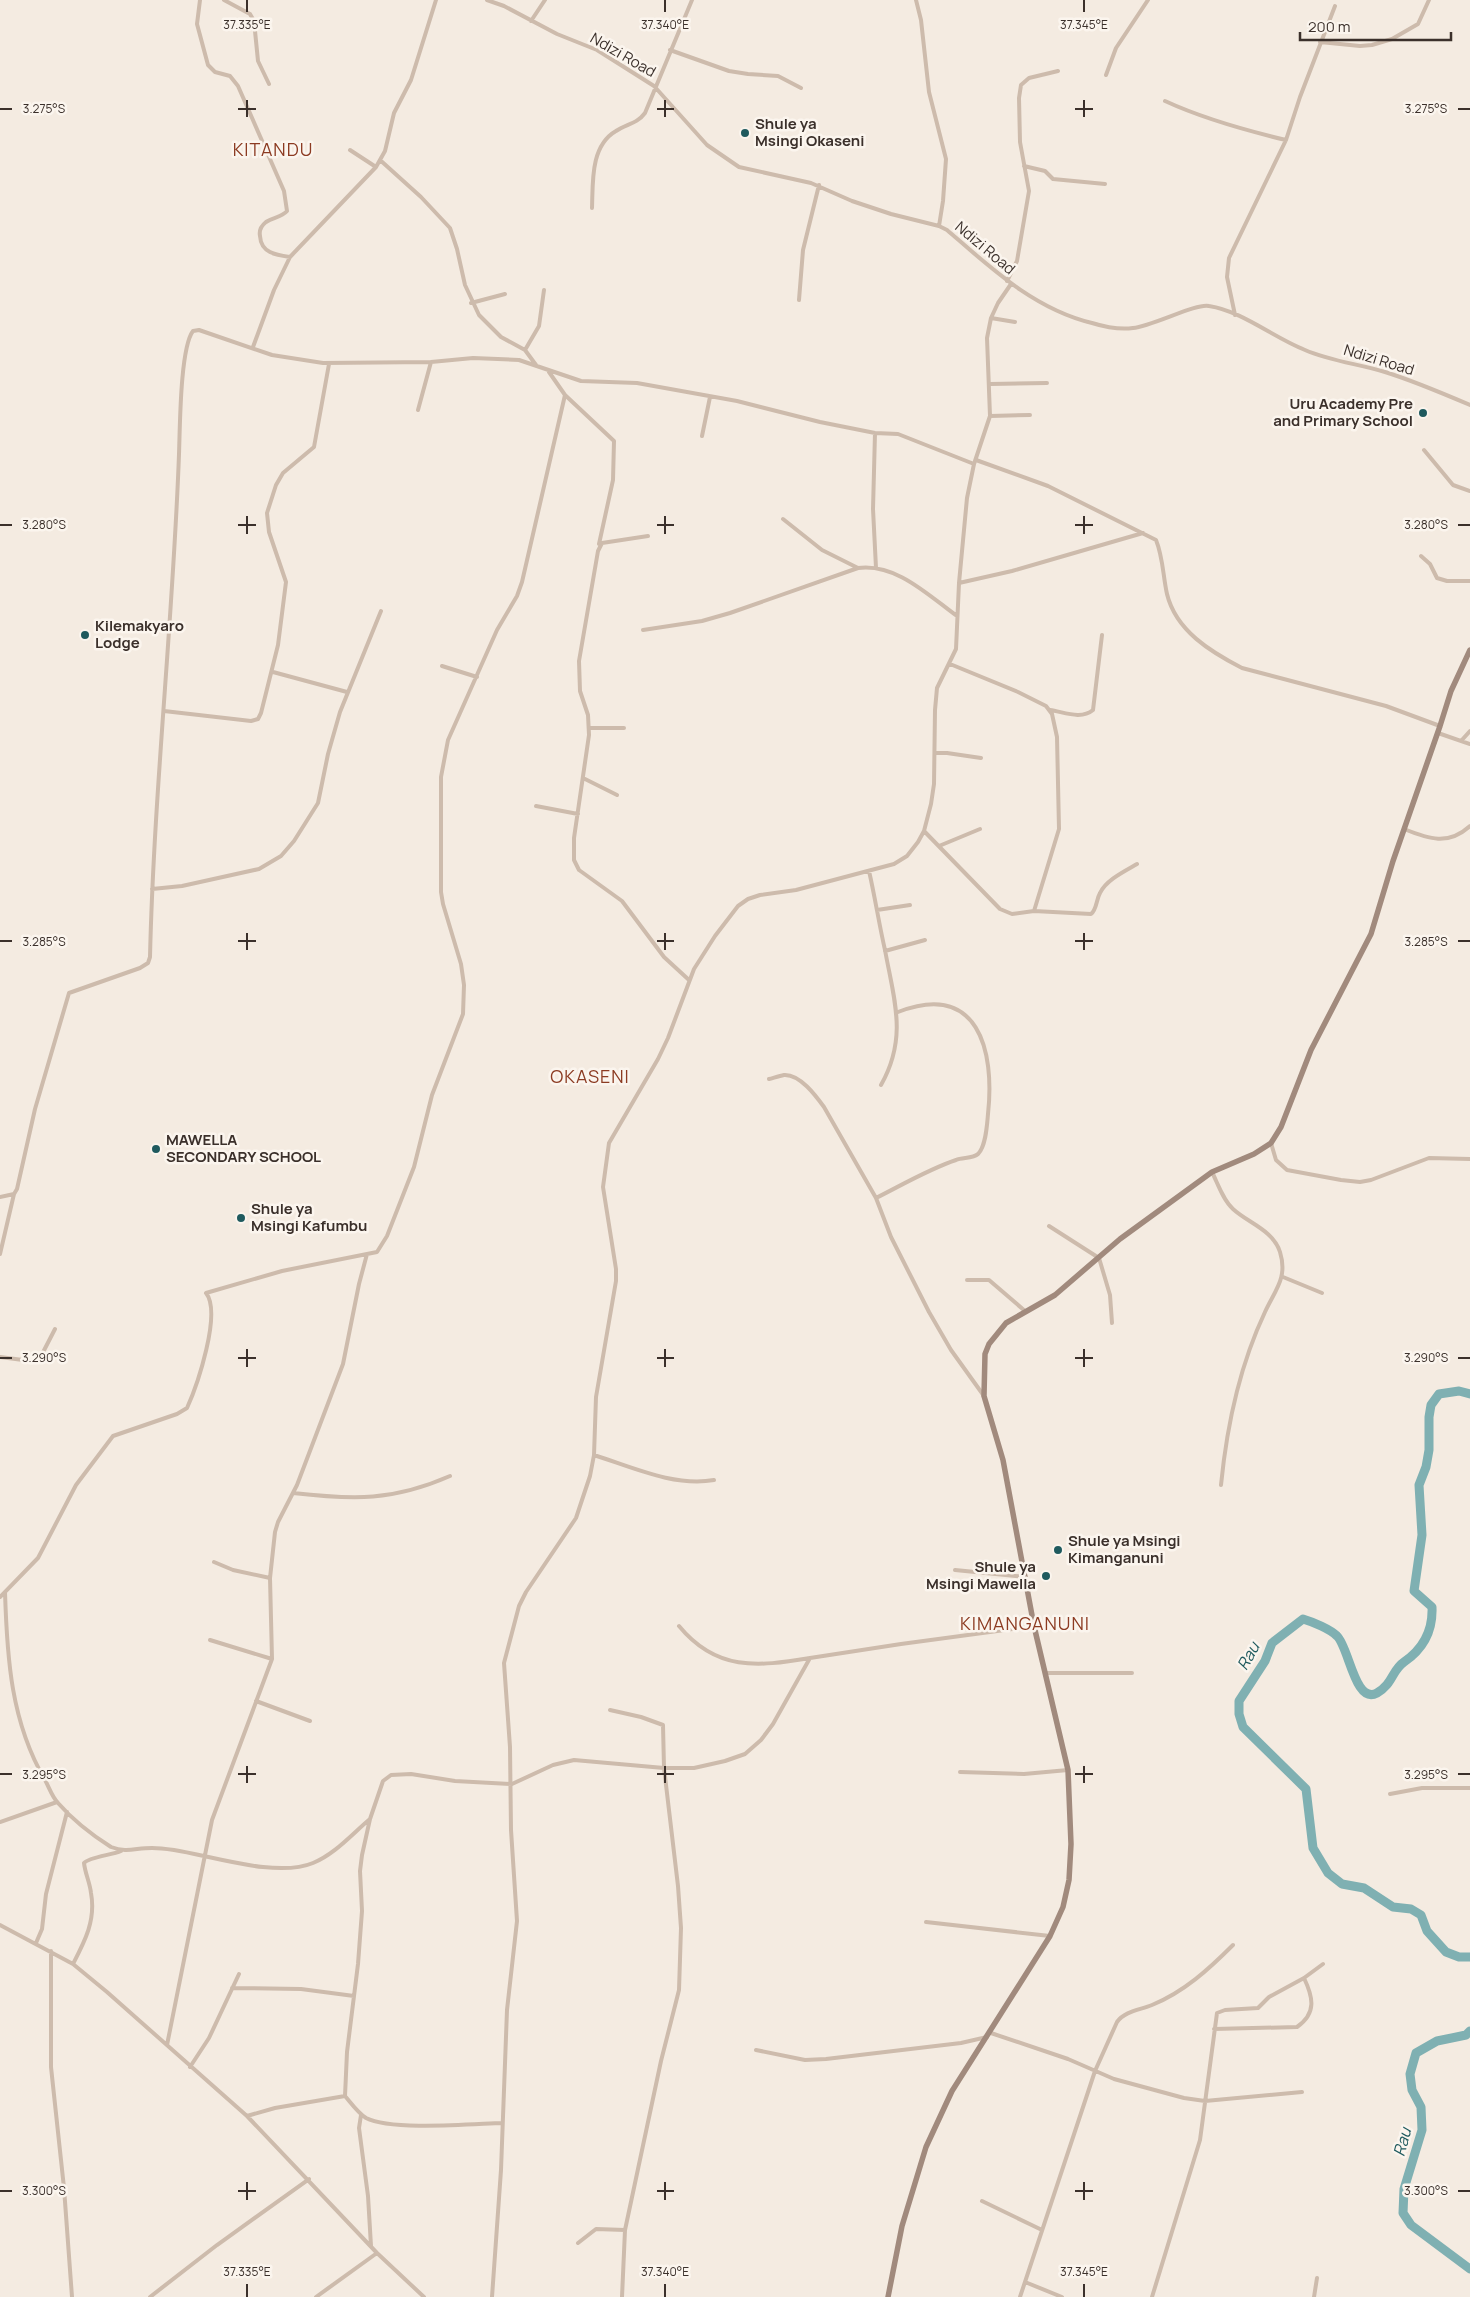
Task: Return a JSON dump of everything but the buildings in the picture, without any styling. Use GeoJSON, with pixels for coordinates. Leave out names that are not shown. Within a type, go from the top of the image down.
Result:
{"type":"FeatureCollection","features":[{"type":"Feature","properties":{"kind":"street"},"geometry":{"type":"LineString","coordinates":[[224,0],[250,14],[254,21],[258,60],[269,84]]}},
{"type":"Feature","properties":{"kind":"street"},"geometry":{"type":"LineString","coordinates":[[253,348],[274,290],[290,257],[376,167],[385,151],[394,113],[412,80],[436,0]]}},
{"type":"Feature","properties":{"kind":"street","name":"Ndizi Road"},"geometry":{"type":"LineString","coordinates":[[487,0],[597,50],[654,86],[707,145],[729,162],[748,171],[800,180],[891,214],[939,226],[947,230],[1009,283],[1039,303],[1064,315],[1107,327],[1131,329],[1152,325],[1198,306],[1208,305],[1235,315],[1309,352],[1385,372],[1470,405]]}},
{"type":"Feature","properties":{"kind":"street"},"geometry":{"type":"LineString","coordinates":[[531,21],[545,0]]}},
{"type":"Feature","properties":{"kind":"street"},"geometry":{"type":"LineString","coordinates":[[592,208],[596,160],[601,146],[610,134],[640,119],[692,0]]}},
{"type":"Feature","properties":{"kind":"street"},"geometry":{"type":"LineString","coordinates":[[916,0],[921,20],[929,92],[946,159],[939,226]]}},
{"type":"Feature","properties":{"kind":"street"},"geometry":{"type":"LineString","coordinates":[[1106,75],[1116,48],[1148,0]]}},
{"type":"Feature","properties":{"kind":"street"},"geometry":{"type":"LineString","coordinates":[[1320,42],[1360,46],[1372,45],[1392,39],[1418,24],[1429,0]]}},
{"type":"Feature","properties":{"kind":"street"},"geometry":{"type":"LineString","coordinates":[[199,1],[197,24],[208,65],[215,72],[230,76],[238,86],[284,190],[287,211],[283,215],[269,220],[262,226],[260,231],[261,243],[267,251],[290,257]]}},
{"type":"Feature","properties":{"kind":"street"},"geometry":{"type":"LineString","coordinates":[[1235,315],[1227,277],[1229,258],[1286,140],[1320,42],[1335,6]]}},
{"type":"Feature","properties":{"kind":"street"},"geometry":{"type":"LineString","coordinates":[[670,50],[729,71],[778,76],[801,88]]}},
{"type":"Feature","properties":{"kind":"street"},"geometry":{"type":"LineString","coordinates":[[492,2297],[502,2123],[506,2010],[517,1921],[511,1830],[512,1784],[504,1676],[505,1654],[517,1612],[526,1592],[576,1518],[590,1476],[594,1455],[596,1396],[616,1281],[615,1262],[604,1200],[603,1179],[606,1157],[611,1138],[628,1113],[668,1038],[689,980],[715,936],[738,906],[748,899],[760,895],[796,890],[869,871],[902,860],[918,842],[924,831],[934,784],[937,688],[956,649],[959,583],[967,498],[975,462],[990,416],[987,338],[991,318],[1009,283],[1017,261],[1029,191],[1020,137],[1021,85],[1029,78],[1058,71]]}},
{"type":"Feature","properties":{"kind":"street"},"geometry":{"type":"LineString","coordinates":[[1165,101],[1199,117],[1232,128],[1286,140]]}},
{"type":"Feature","properties":{"kind":"street"},"geometry":{"type":"LineString","coordinates":[[350,150],[376,167]]}},
{"type":"Feature","properties":{"kind":"street"},"geometry":{"type":"LineString","coordinates":[[380,160],[428,204],[450,228],[471,303],[489,326],[510,342],[525,350],[536,365]]}},
{"type":"Feature","properties":{"kind":"street"},"geometry":{"type":"LineString","coordinates":[[1024,166],[1045,171],[1053,179],[1105,184]]}},
{"type":"Feature","properties":{"kind":"street"},"geometry":{"type":"LineString","coordinates":[[799,300],[803,250],[819,186]]}},
{"type":"Feature","properties":{"kind":"street"},"geometry":{"type":"LineString","coordinates":[[525,350],[539,326],[544,290]]}},
{"type":"Feature","properties":{"kind":"street"},"geometry":{"type":"LineString","coordinates":[[471,303],[504,294]]}},
{"type":"Feature","properties":{"kind":"street"},"geometry":{"type":"LineString","coordinates":[[991,318],[1015,322]]}},
{"type":"Feature","properties":{"kind":"street"},"geometry":{"type":"LineString","coordinates":[[0,1254],[37,1100],[69,993],[148,964],[150,957],[152,888],[186,347],[192,333],[199,330],[280,356],[329,364],[431,362],[500,358],[519,360],[581,381],[637,384],[737,401],[820,422],[875,433],[898,434],[1048,486],[1156,540],[1168,596],[1174,612],[1190,633],[1224,659],[1242,668],[1386,706],[1440,726]]}},
{"type":"Feature","properties":{"kind":"street"},"geometry":{"type":"LineString","coordinates":[[418,410],[431,362]]}},
{"type":"Feature","properties":{"kind":"street"},"geometry":{"type":"LineString","coordinates":[[164,712],[235,721],[251,722],[258,719],[273,672],[286,582],[269,532],[267,513],[276,485],[283,474],[314,447],[329,364]]}},
{"type":"Feature","properties":{"kind":"street"},"geometry":{"type":"LineString","coordinates":[[548,371],[565,395],[614,441],[613,480],[579,661],[580,691],[588,715],[589,728],[573,854],[579,870],[622,901],[664,957],[689,980]]}},
{"type":"Feature","properties":{"kind":"street"},"geometry":{"type":"LineString","coordinates":[[990,384],[1047,383]]}},
{"type":"Feature","properties":{"kind":"street"},"geometry":{"type":"LineString","coordinates":[[0,1597],[38,1558],[76,1485],[113,1436],[177,1414],[187,1408],[212,1323],[211,1303],[206,1293],[282,1271],[332,1259],[367,1254],[381,1249],[414,1167],[432,1095],[464,1014],[464,985],[461,964],[443,904],[442,892],[441,777],[448,740],[497,630],[517,596],[522,582],[565,395]]}},
{"type":"Feature","properties":{"kind":"street"},"geometry":{"type":"LineString","coordinates":[[702,436],[710,397]]}},
{"type":"Feature","properties":{"kind":"street"},"geometry":{"type":"LineString","coordinates":[[990,416],[1030,415]]}},
{"type":"Feature","properties":{"kind":"street"},"geometry":{"type":"LineString","coordinates":[[875,433],[873,509],[876,568]]}},
{"type":"Feature","properties":{"kind":"street"},"geometry":{"type":"LineString","coordinates":[[1424,450],[1453,485],[1470,490]]}},
{"type":"Feature","properties":{"kind":"street"},"geometry":{"type":"LineString","coordinates":[[783,519],[822,550],[858,568]]}},
{"type":"Feature","properties":{"kind":"street"},"geometry":{"type":"LineString","coordinates":[[959,583],[997,575],[1144,533]]}},
{"type":"Feature","properties":{"kind":"street"},"geometry":{"type":"LineString","coordinates":[[599,547],[602,542],[609,540],[648,536]]}},
{"type":"Feature","properties":{"kind":"street"},"geometry":{"type":"LineString","coordinates":[[1421,556],[1430,564],[1437,578],[1447,581],[1470,581]]}},
{"type":"Feature","properties":{"kind":"street"},"geometry":{"type":"LineString","coordinates":[[643,630],[702,621],[730,613],[858,568],[876,568],[897,574],[957,616]]}},
{"type":"Feature","properties":{"kind":"street"},"geometry":{"type":"LineString","coordinates":[[152,888],[182,886],[259,869],[281,856],[294,841],[318,803],[328,754],[347,692],[380,611]]}},
{"type":"Feature","properties":{"kind":"street"},"geometry":{"type":"LineString","coordinates":[[950,664],[1018,692],[1050,710],[1081,716],[1093,710],[1102,635]]}},
{"type":"Feature","properties":{"kind":"street"},"geometry":{"type":"LineString","coordinates":[[888,2297],[902,2226],[926,2147],[952,2091],[990,2035],[1050,1936],[1064,1907],[1069,1880],[1071,1844],[1068,1770],[1034,1626],[1003,1460],[984,1396],[983,1371],[989,1344],[1006,1324],[1025,1311],[1055,1295],[1120,1239],[1212,1172],[1254,1154],[1271,1143],[1281,1127],[1311,1050],[1366,946],[1377,918],[1404,829],[1455,680],[1470,650]]}},
{"type":"Feature","properties":{"kind":"street"},"geometry":{"type":"LineString","coordinates":[[442,666],[477,677]]}},
{"type":"Feature","properties":{"kind":"street"},"geometry":{"type":"LineString","coordinates":[[273,672],[347,692]]}},
{"type":"Feature","properties":{"kind":"street"},"geometry":{"type":"LineString","coordinates":[[1034,911],[1059,829],[1057,737],[1050,710]]}},
{"type":"Feature","properties":{"kind":"street"},"geometry":{"type":"LineString","coordinates":[[589,728],[624,728]]}},
{"type":"Feature","properties":{"kind":"street"},"geometry":{"type":"LineString","coordinates":[[1461,740],[1470,731]]}},
{"type":"Feature","properties":{"kind":"street"},"geometry":{"type":"LineString","coordinates":[[1438,733],[1470,744]]}},
{"type":"Feature","properties":{"kind":"street"},"geometry":{"type":"LineString","coordinates":[[936,753],[981,758]]}},
{"type":"Feature","properties":{"kind":"street"},"geometry":{"type":"LineString","coordinates":[[584,778],[617,795]]}},
{"type":"Feature","properties":{"kind":"street"},"geometry":{"type":"LineString","coordinates":[[536,806],[578,814]]}},
{"type":"Feature","properties":{"kind":"street"},"geometry":{"type":"LineString","coordinates":[[1404,829],[1429,837],[1450,839],[1470,826]]}},
{"type":"Feature","properties":{"kind":"street"},"geometry":{"type":"LineString","coordinates":[[938,846],[980,829]]}},
{"type":"Feature","properties":{"kind":"street"},"geometry":{"type":"LineString","coordinates":[[924,831],[1000,909],[1012,914],[1034,911],[1091,914],[1094,912],[1100,891],[1137,864]]}},
{"type":"Feature","properties":{"kind":"street"},"geometry":{"type":"LineString","coordinates":[[869,871],[898,1012],[894,1054],[890,1069],[881,1085]]}},
{"type":"Feature","properties":{"kind":"street"},"geometry":{"type":"LineString","coordinates":[[877,910],[910,905]]}},
{"type":"Feature","properties":{"kind":"street"},"geometry":{"type":"LineString","coordinates":[[885,951],[925,940]]}},
{"type":"Feature","properties":{"kind":"street"},"geometry":{"type":"LineString","coordinates":[[876,1198],[954,1160],[976,1156],[983,1142],[988,1116],[990,1076],[988,1058],[976,1027],[968,1016],[960,1011],[941,1005],[898,1012]]}},
{"type":"Feature","properties":{"kind":"street"},"geometry":{"type":"LineString","coordinates":[[768,1079],[789,1076],[804,1084],[814,1094],[854,1156],[876,1198],[891,1237],[929,1312],[951,1350],[984,1396]]}},
{"type":"Feature","properties":{"kind":"street"},"geometry":{"type":"LineString","coordinates":[[1271,1143],[1276,1160],[1287,1170],[1360,1182],[1371,1180],[1429,1158],[1470,1159]]}},
{"type":"Feature","properties":{"kind":"street"},"geometry":{"type":"LineString","coordinates":[[1212,1172],[1232,1207],[1261,1228],[1275,1242],[1281,1257],[1283,1277],[1256,1332],[1243,1366],[1230,1417],[1221,1485]]}},
{"type":"Feature","properties":{"kind":"street"},"geometry":{"type":"LineString","coordinates":[[0,1196],[14,1194]]}},
{"type":"Feature","properties":{"kind":"street"},"geometry":{"type":"LineString","coordinates":[[1049,1226],[1099,1258],[1110,1296],[1112,1323]]}},
{"type":"Feature","properties":{"kind":"street"},"geometry":{"type":"LineString","coordinates":[[167,2045],[219,1797],[272,1659],[270,1578],[278,1522],[293,1493],[343,1364],[367,1254]]}},
{"type":"Feature","properties":{"kind":"street"},"geometry":{"type":"LineString","coordinates":[[1283,1277],[1322,1293]]}},
{"type":"Feature","properties":{"kind":"street"},"geometry":{"type":"LineString","coordinates":[[966,1280],[989,1280],[1025,1311]]}},
{"type":"Feature","properties":{"kind":"street"},"geometry":{"type":"LineString","coordinates":[[0,1357],[38,1362],[55,1329]]}},
{"type":"Feature","properties":{"kind":"street"},"geometry":{"type":"LineString","coordinates":[[594,1455],[689,1482],[714,1480]]}},
{"type":"Feature","properties":{"kind":"street"},"geometry":{"type":"LineString","coordinates":[[293,1493],[332,1498],[379,1497],[405,1493],[450,1476]]}},
{"type":"Feature","properties":{"kind":"street"},"geometry":{"type":"LineString","coordinates":[[214,1562],[232,1570],[270,1578]]}},
{"type":"Feature","properties":{"kind":"street"},"geometry":{"type":"LineString","coordinates":[[954,1570],[1026,1577]]}},
{"type":"Feature","properties":{"kind":"street"},"geometry":{"type":"LineString","coordinates":[[5,1592],[8,1659],[17,1715],[33,1760],[56,1802],[100,1839],[121,1851]]}},
{"type":"Feature","properties":{"kind":"street"},"geometry":{"type":"LineString","coordinates":[[679,1626],[702,1650],[736,1662],[752,1664],[781,1663],[1034,1626]]}},
{"type":"Feature","properties":{"kind":"street"},"geometry":{"type":"LineString","coordinates":[[210,1640],[272,1659]]}},
{"type":"Feature","properties":{"kind":"street"},"geometry":{"type":"LineString","coordinates":[[502,2123],[396,2124],[376,2122],[361,2115],[345,2096],[347,2052],[362,1910],[360,1871],[370,1818],[383,1781],[391,1775],[411,1774],[455,1781],[512,1784],[553,1765],[574,1760],[664,1768],[708,1766],[745,1754],[761,1740],[810,1658]]}},
{"type":"Feature","properties":{"kind":"street"},"geometry":{"type":"LineString","coordinates":[[1046,1672],[1132,1672]]}},
{"type":"Feature","properties":{"kind":"street"},"geometry":{"type":"LineString","coordinates":[[256,1701],[310,1721]]}},
{"type":"Feature","properties":{"kind":"street"},"geometry":{"type":"LineString","coordinates":[[610,1710],[647,1718],[662,1725],[664,1731],[664,1768],[681,1928],[679,1990],[661,2061],[625,2230],[622,2297]]}},
{"type":"Feature","properties":{"kind":"street"},"geometry":{"type":"LineString","coordinates":[[960,1772],[1024,1774],[1068,1770]]}},
{"type":"Feature","properties":{"kind":"street"},"geometry":{"type":"LineString","coordinates":[[1390,1794],[1422,1788],[1470,1788]]}},
{"type":"Feature","properties":{"kind":"street"},"geometry":{"type":"LineString","coordinates":[[0,1822],[56,1802]]}},
{"type":"Feature","properties":{"kind":"street"},"geometry":{"type":"LineString","coordinates":[[36,1943],[42,1929],[46,1894],[67,1812]]}},
{"type":"Feature","properties":{"kind":"street"},"geometry":{"type":"LineString","coordinates":[[73,1964],[89,1932],[92,1912],[91,1893],[84,1863],[89,1859],[108,1856],[121,1851],[159,1848],[205,1857],[283,1868],[303,1866],[313,1864],[335,1850],[370,1818]]}},
{"type":"Feature","properties":{"kind":"street"},"geometry":{"type":"LineString","coordinates":[[926,1922],[1050,1936]]}},
{"type":"Feature","properties":{"kind":"street"},"geometry":{"type":"LineString","coordinates":[[0,1925],[52,1951],[73,1964],[167,2045],[247,2116],[377,2253],[424,2297]]}},
{"type":"Feature","properties":{"kind":"street"},"geometry":{"type":"LineString","coordinates":[[1020,2297],[1095,2071],[1122,2015],[1152,2005],[1175,1994],[1213,1965],[1233,1945]]}},
{"type":"Feature","properties":{"kind":"street"},"geometry":{"type":"LineString","coordinates":[[52,1951],[51,2067],[64,2188],[72,2297]]}},
{"type":"Feature","properties":{"kind":"street"},"geometry":{"type":"LineString","coordinates":[[1152,2297],[1200,2140],[1214,2029],[1218,2012],[1258,2008],[1269,1996],[1304,1978],[1323,1964]]}},
{"type":"Feature","properties":{"kind":"street"},"geometry":{"type":"LineString","coordinates":[[190,2067],[209,2038],[239,1974]]}},
{"type":"Feature","properties":{"kind":"street"},"geometry":{"type":"LineString","coordinates":[[1214,2029],[1297,2027],[1309,2016],[1312,2006],[1313,1998],[1304,1978]]}},
{"type":"Feature","properties":{"kind":"street"},"geometry":{"type":"LineString","coordinates":[[232,1988],[301,1988],[354,1996]]}},
{"type":"Feature","properties":{"kind":"street"},"geometry":{"type":"LineString","coordinates":[[756,2050],[805,2060],[849,2058],[889,2051],[961,2043],[990,2035],[1068,2059],[1095,2071],[1158,2092],[1205,2101],[1302,2092]]}},
{"type":"Feature","properties":{"kind":"street"},"geometry":{"type":"LineString","coordinates":[[247,2116],[275,2108],[345,2096]]}},
{"type":"Feature","properties":{"kind":"street"},"geometry":{"type":"LineString","coordinates":[[361,2115],[359,2128],[368,2196],[371,2246]]}},
{"type":"Feature","properties":{"kind":"street"},"geometry":{"type":"LineString","coordinates":[[150,2297],[217,2245],[309,2180]]}},
{"type":"Feature","properties":{"kind":"street"},"geometry":{"type":"LineString","coordinates":[[982,2201],[1042,2230]]}},
{"type":"Feature","properties":{"kind":"street"},"geometry":{"type":"LineString","coordinates":[[578,2243],[596,2229],[625,2230]]}},
{"type":"Feature","properties":{"kind":"street"},"geometry":{"type":"LineString","coordinates":[[316,2297],[377,2253]]}},
{"type":"Feature","properties":{"kind":"street"},"geometry":{"type":"LineString","coordinates":[[1314,2297],[1317,2278]]}},
{"type":"Feature","properties":{"kind":"street"},"geometry":{"type":"LineString","coordinates":[[1025,2282],[1062,2297]]}},
{"type":"Feature","properties":{"kind":"waterway","name":"Rau"},"geometry":{"type":"LineString","coordinates":[[1470,1394],[1459,1391],[1439,1394],[1431,1405],[1429,1450],[1426,1467],[1419,1485],[1422,1535],[1414,1591],[1432,1607],[1432,1615],[1429,1631],[1417,1651],[1400,1665],[1382,1689],[1377,1693],[1369,1694],[1363,1691],[1358,1683],[1337,1636],[1326,1628],[1303,1619],[1272,1643],[1265,1661],[1239,1701],[1239,1714],[1243,1727],[1306,1789],[1313,1848],[1328,1873],[1342,1884],[1364,1888],[1393,1907],[1411,1909],[1421,1915],[1427,1931],[1446,1952],[1459,1957],[1470,1957]]}},
{"type":"Feature","properties":{"kind":"waterway","name":"Rau"},"geometry":{"type":"LineString","coordinates":[[1470,2031],[1466,2035],[1437,2041],[1416,2053],[1410,2074],[1412,2090],[1421,2107],[1422,2130],[1404,2189],[1403,2213],[1411,2225],[1470,2269]]}},
{"type":"Feature","properties":{"kind":"place","name":"Shule ya Msingi Okaseni"},"geometry":{"type":"Point","coordinates":[745,133]}},
{"type":"Feature","properties":{"kind":"place","name":"Uru Academy Pre and Primary School"},"geometry":{"type":"Point","coordinates":[1423,413]}},
{"type":"Feature","properties":{"kind":"place","name":"Kilemakyaro Lodge"},"geometry":{"type":"Point","coordinates":[85,635]}},
{"type":"Feature","properties":{"kind":"place","name":"MAWELLA SECONDARY SCHOOL"},"geometry":{"type":"Point","coordinates":[156,1149]}},
{"type":"Feature","properties":{"kind":"place","name":"Shule ya Msingi Kafumbu"},"geometry":{"type":"Point","coordinates":[241,1218]}},
{"type":"Feature","properties":{"kind":"place","name":"Shule ya Msingi Kimanganuni"},"geometry":{"type":"Point","coordinates":[1058,1550]}},
{"type":"Feature","properties":{"kind":"place","name":"Shule ya Msingi Mawella"},"geometry":{"type":"Point","coordinates":[1046,1576]}},
{"type":"Feature","properties":{"kind":"district","name":"KITANDU"},"geometry":{"type":"Point","coordinates":[273,150]}},
{"type":"Feature","properties":{"kind":"district","name":"OKASENI"},"geometry":{"type":"Point","coordinates":[590,1077]}},
{"type":"Feature","properties":{"kind":"district","name":"KIMANGANUNI"},"geometry":{"type":"Point","coordinates":[1025,1624]}}]}
